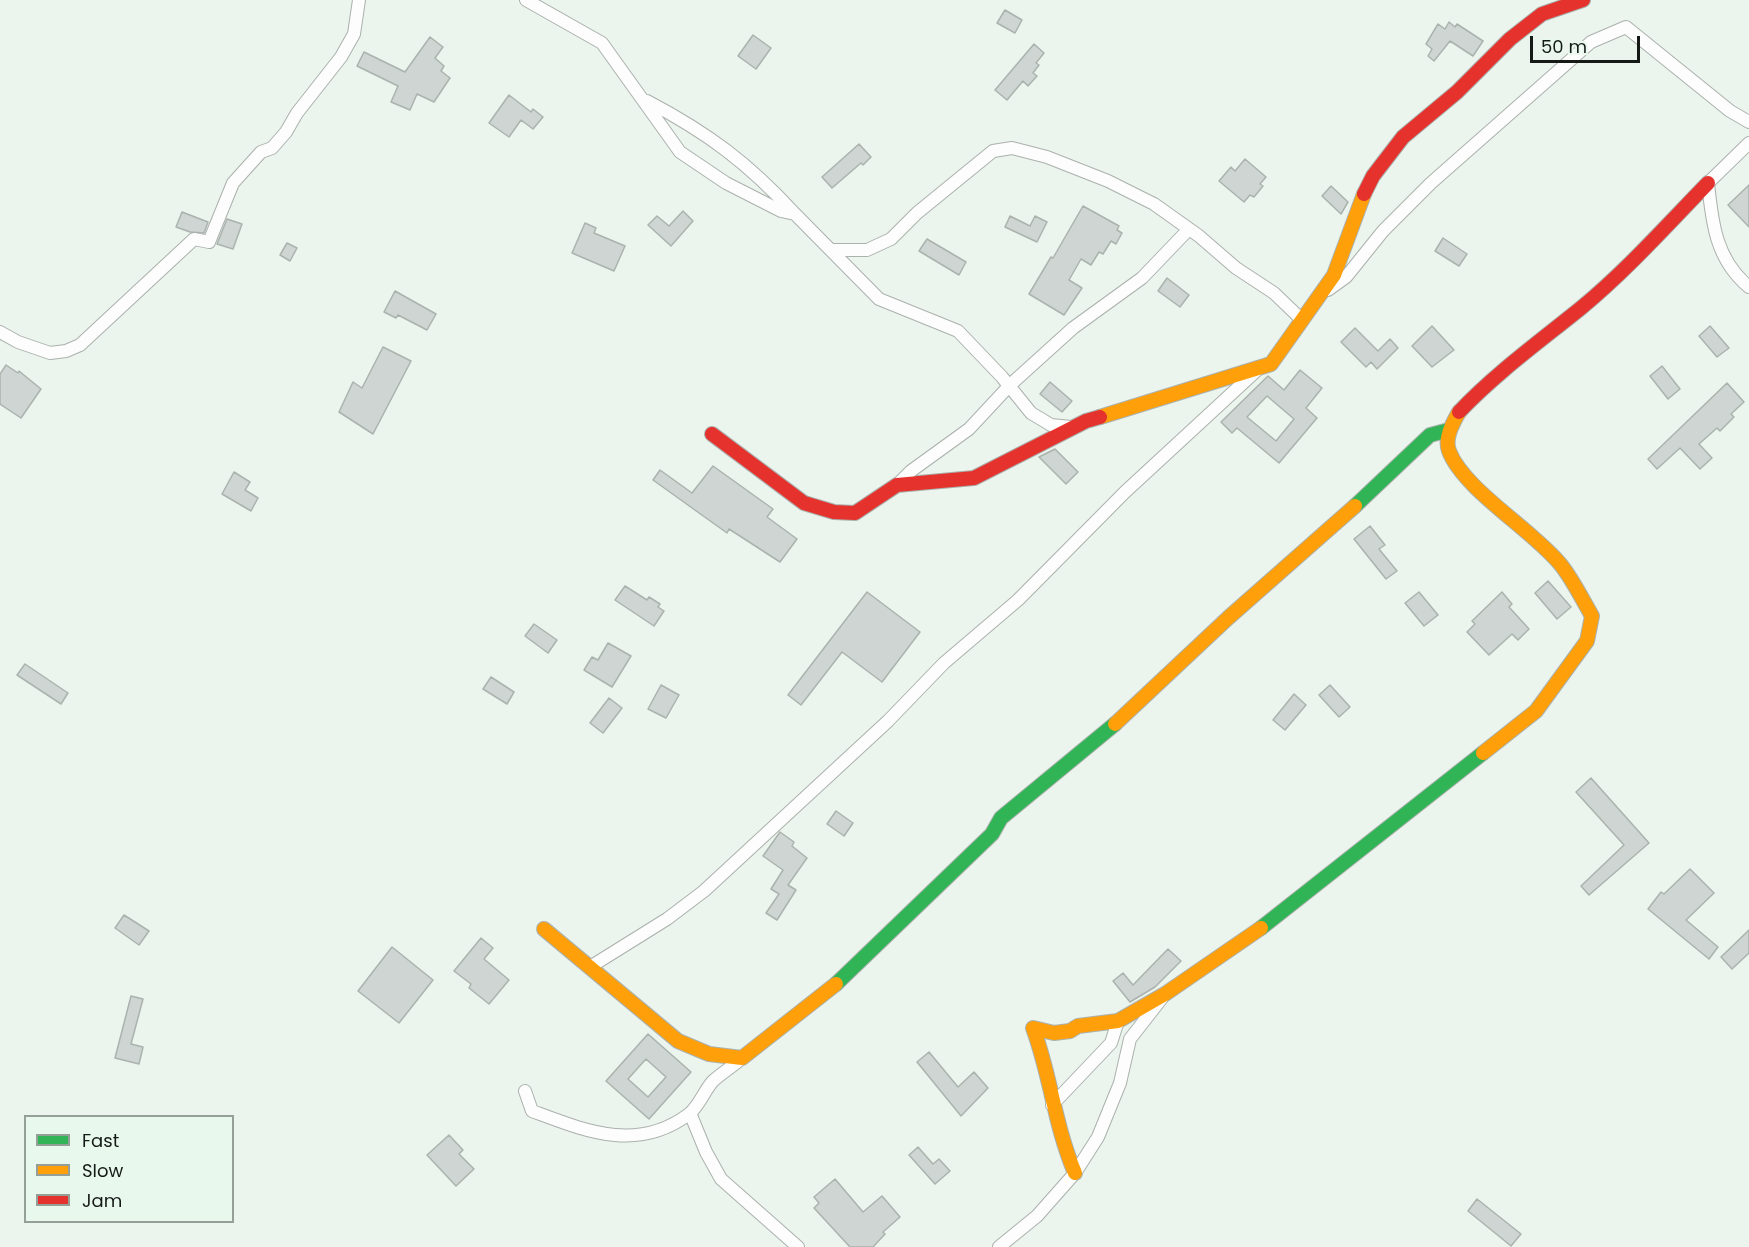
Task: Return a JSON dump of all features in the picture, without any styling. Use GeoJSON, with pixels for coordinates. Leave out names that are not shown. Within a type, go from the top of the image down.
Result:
{"type":"FeatureCollection","features":[{"type":"Feature","properties":{"kind":"street"},"geometry":{"type":"LineString","coordinates":[[0,332],[18,342],[50,353],[66,351],[93,335],[194,239],[209,242],[233,183],[261,152],[272,148],[286,132],[297,113],[341,57],[354,34],[359,0]]}},
{"type":"Feature","properties":{"kind":"street"},"geometry":{"type":"LineString","coordinates":[[526,0],[602,43],[680,152],[701,168],[781,211],[795,214]]}},
{"type":"Feature","properties":{"kind":"street"},"geometry":{"type":"LineString","coordinates":[[897,485],[974,478],[1071,428],[1271,364],[1281,353],[1301,319],[1334,275],[1352,219],[1372,176],[1403,137],[1457,92],[1510,39],[1542,14],[1583,0]]}},
{"type":"Feature","properties":{"kind":"street"},"geometry":{"type":"LineString","coordinates":[[1317,298],[1346,277],[1383,231],[1431,183],[1592,42],[1612,32],[1626,27],[1730,111],[1749,122]]}},
{"type":"Feature","properties":{"kind":"street"},"geometry":{"type":"LineString","coordinates":[[644,99],[693,125],[739,158],[879,299],[958,331],[1010,386],[1031,413],[1051,425],[1071,428]]}},
{"type":"Feature","properties":{"kind":"street"},"geometry":{"type":"LineString","coordinates":[[1075,1173],[1061,1140],[1041,1048],[1033,1028],[1054,1033],[1070,1031],[1078,1026],[1118,1021],[1165,994],[1281,915],[1536,711],[1587,641],[1592,616],[1560,565],[1521,526],[1491,501],[1459,467],[1448,449],[1449,430],[1459,411],[1526,349],[1581,308],[1637,256],[1749,143]]}},
{"type":"Feature","properties":{"kind":"street"},"geometry":{"type":"LineString","coordinates":[[831,250],[867,250],[891,239],[917,213],[993,151],[1012,148],[1047,158],[1108,181],[1154,204],[1189,229],[1236,268],[1274,293],[1301,319]]}},
{"type":"Feature","properties":{"kind":"street"},"geometry":{"type":"LineString","coordinates":[[1708,183],[1713,231],[1734,275],[1749,287]]}},
{"type":"Feature","properties":{"kind":"street"},"geometry":{"type":"LineString","coordinates":[[712,434],[804,503],[834,512],[855,513],[897,485],[911,471],[969,429],[1010,386],[1073,328],[1142,278],[1189,229]]}},
{"type":"Feature","properties":{"kind":"street"},"geometry":{"type":"LineString","coordinates":[[590,967],[667,919],[704,891],[888,721],[944,663],[1018,600],[1125,492],[1257,370]]}},
{"type":"Feature","properties":{"kind":"street"},"geometry":{"type":"LineString","coordinates":[[525,1091],[532,1111],[581,1129],[619,1136],[651,1135],[690,1113],[712,1082],[852,971],[992,834],[1001,818],[1117,723],[1228,618],[1332,528],[1430,435],[1449,430]]}},
{"type":"Feature","properties":{"kind":"street"},"geometry":{"type":"LineString","coordinates":[[544,928],[678,1041],[698,1053],[718,1058],[742,1058]]}},
{"type":"Feature","properties":{"kind":"street"},"geometry":{"type":"LineString","coordinates":[[999,1247],[1037,1216],[1075,1173],[1103,1126],[1120,1083],[1130,1039],[1165,994]]}},
{"type":"Feature","properties":{"kind":"street"},"geometry":{"type":"LineString","coordinates":[[1052,1105],[1111,1043],[1118,1021]]}},
{"type":"Feature","properties":{"kind":"street"},"geometry":{"type":"LineString","coordinates":[[690,1113],[706,1152],[722,1179],[798,1247]]}},
{"type":"Feature","properties":{"kind":"building"},"geometry":{"type":"Polygon","coordinates":[[[1005,10],[1022,20],[1015,33],[997,23],[1005,10]]]}},
{"type":"Feature","properties":{"kind":"building"},"geometry":{"type":"Polygon","coordinates":[[[1449,22],[1455,27],[1457,24],[1483,41],[1473,56],[1450,41],[1434,61],[1428,56],[1432,49],[1426,44],[1438,24],[1445,29],[1449,22]]]}},
{"type":"Feature","properties":{"kind":"building"},"geometry":{"type":"Polygon","coordinates":[[[753,35],[771,48],[756,69],[738,56],[753,35]]]}},
{"type":"Feature","properties":{"kind":"building"},"geometry":{"type":"Polygon","coordinates":[[[430,37],[443,47],[435,58],[444,66],[441,71],[450,78],[434,102],[417,94],[410,110],[391,102],[398,86],[357,66],[364,52],[405,72],[430,37]]]}},
{"type":"Feature","properties":{"kind":"building"},"geometry":{"type":"Polygon","coordinates":[[[1034,44],[1044,53],[1036,63],[1039,65],[1033,73],[1037,76],[1028,86],[1023,81],[1007,100],[995,90],[1034,44]]]}},
{"type":"Feature","properties":{"kind":"building"},"geometry":{"type":"Polygon","coordinates":[[[509,95],[531,112],[533,109],[543,117],[533,129],[521,120],[509,137],[489,123],[509,95]]]}},
{"type":"Feature","properties":{"kind":"building"},"geometry":{"type":"Polygon","coordinates":[[[859,144],[871,157],[832,188],[822,177],[859,144]]]}},
{"type":"Feature","properties":{"kind":"building"},"geometry":{"type":"Polygon","coordinates":[[[1245,159],[1266,177],[1260,184],[1263,186],[1254,197],[1250,195],[1244,202],[1219,181],[1231,167],[1235,171],[1245,159]]]}},
{"type":"Feature","properties":{"kind":"building"},"geometry":{"type":"Polygon","coordinates":[[[1749,185],[1749,227],[1728,205],[1749,185]]]}},
{"type":"Feature","properties":{"kind":"building"},"geometry":{"type":"Polygon","coordinates":[[[1331,186],[1348,202],[1341,214],[1322,196],[1331,186]]]}},
{"type":"Feature","properties":{"kind":"building"},"geometry":{"type":"Polygon","coordinates":[[[1083,206],[1119,226],[1117,230],[1122,233],[1116,244],[1111,241],[1103,254],[1099,252],[1091,265],[1081,259],[1069,280],[1082,288],[1064,315],[1029,294],[1083,206]]]}},
{"type":"Feature","properties":{"kind":"building"},"geometry":{"type":"Polygon","coordinates":[[[683,211],[693,221],[671,246],[648,225],[657,216],[669,226],[683,211]]]}},
{"type":"Feature","properties":{"kind":"building"},"geometry":{"type":"Polygon","coordinates":[[[182,212],[208,222],[204,233],[190,232],[176,227],[182,212]]]}},
{"type":"Feature","properties":{"kind":"building"},"geometry":{"type":"Polygon","coordinates":[[[1010,216],[1030,226],[1035,216],[1047,222],[1037,242],[1005,227],[1010,216]]]}},
{"type":"Feature","properties":{"kind":"building"},"geometry":{"type":"Polygon","coordinates":[[[227,219],[242,224],[233,249],[217,244],[227,219]]]}},
{"type":"Feature","properties":{"kind":"building"},"geometry":{"type":"Polygon","coordinates":[[[585,223],[596,228],[594,233],[625,246],[614,271],[572,253],[585,223]]]}},
{"type":"Feature","properties":{"kind":"building"},"geometry":{"type":"Polygon","coordinates":[[[1443,238],[1467,254],[1459,266],[1435,251],[1443,238]]]}},
{"type":"Feature","properties":{"kind":"building"},"geometry":{"type":"Polygon","coordinates":[[[927,239],[966,262],[959,275],[919,251],[927,239]]]}},
{"type":"Feature","properties":{"kind":"building"},"geometry":{"type":"Polygon","coordinates":[[[287,243],[297,248],[290,261],[280,255],[287,243]]]}},
{"type":"Feature","properties":{"kind":"building"},"geometry":{"type":"Polygon","coordinates":[[[1167,278],[1189,295],[1180,307],[1158,291],[1167,278]]]}},
{"type":"Feature","properties":{"kind":"building"},"geometry":{"type":"Polygon","coordinates":[[[395,291],[436,314],[427,330],[398,315],[396,318],[384,312],[395,291]]]}},
{"type":"Feature","properties":{"kind":"building"},"geometry":{"type":"Polygon","coordinates":[[[1432,326],[1454,350],[1432,367],[1412,346],[1432,326]]]}},
{"type":"Feature","properties":{"kind":"building"},"geometry":{"type":"Polygon","coordinates":[[[1710,326],[1729,348],[1717,357],[1699,336],[1710,326]]]}},
{"type":"Feature","properties":{"kind":"building"},"geometry":{"type":"Polygon","coordinates":[[[1355,328],[1378,351],[1390,339],[1398,348],[1377,369],[1371,362],[1366,367],[1341,342],[1355,328]]]}},
{"type":"Feature","properties":{"kind":"building"},"geometry":{"type":"Polygon","coordinates":[[[383,347],[411,361],[373,434],[339,412],[353,382],[362,388],[383,347]]]}},
{"type":"Feature","properties":{"kind":"building"},"geometry":{"type":"Polygon","coordinates":[[[6,365],[18,373],[19,371],[41,389],[21,418],[0,404],[0,374],[6,365]]]}},
{"type":"Feature","properties":{"kind":"building"},"geometry":{"type":"Polygon","coordinates":[[[1662,366],[1680,389],[1668,399],[1650,376],[1662,366]]]}},
{"type":"Feature","properties":{"kind":"building"},"geometry":{"type":"Polygon","coordinates":[[[1300,370],[1322,388],[1306,408],[1317,418],[1279,463],[1237,428],[1232,433],[1221,422],[1268,376],[1284,390],[1300,370]],[[1267,396],[1247,417],[1276,441],[1294,419],[1267,396]]]}},
{"type":"Feature","properties":{"kind":"building"},"geometry":{"type":"Polygon","coordinates":[[[1050,382],[1072,401],[1062,412],[1040,394],[1050,382]]]}},
{"type":"Feature","properties":{"kind":"building"},"geometry":{"type":"Polygon","coordinates":[[[1727,383],[1744,402],[1731,414],[1734,417],[1720,431],[1717,428],[1699,444],[1712,458],[1700,469],[1680,448],[1657,469],[1648,459],[1727,383]]]}},
{"type":"Feature","properties":{"kind":"building"},"geometry":{"type":"Polygon","coordinates":[[[1055,449],[1078,472],[1066,484],[1039,457],[1055,449]]]}},
{"type":"Feature","properties":{"kind":"building"},"geometry":{"type":"Polygon","coordinates":[[[713,466],[773,509],[767,517],[797,539],[780,562],[729,529],[727,533],[653,480],[660,470],[692,493],[713,466]]]}},
{"type":"Feature","properties":{"kind":"building"},"geometry":{"type":"Polygon","coordinates":[[[234,472],[250,482],[245,490],[258,498],[251,511],[222,494],[234,472]]]}},
{"type":"Feature","properties":{"kind":"building"},"geometry":{"type":"Polygon","coordinates":[[[1370,526],[1385,545],[1379,549],[1397,571],[1386,579],[1354,539],[1370,526]]]}},
{"type":"Feature","properties":{"kind":"building"},"geometry":{"type":"Polygon","coordinates":[[[1548,581],[1571,607],[1557,619],[1535,593],[1548,581]]]}},
{"type":"Feature","properties":{"kind":"building"},"geometry":{"type":"Polygon","coordinates":[[[625,586],[647,600],[649,597],[660,604],[658,607],[664,611],[654,626],[615,600],[625,586]]]}},
{"type":"Feature","properties":{"kind":"building"},"geometry":{"type":"Polygon","coordinates":[[[867,592],[920,632],[882,682],[842,652],[801,705],[788,695],[867,592]]]}},
{"type":"Feature","properties":{"kind":"building"},"geometry":{"type":"Polygon","coordinates":[[[1419,592],[1438,615],[1424,626],[1405,603],[1419,592]]]}},
{"type":"Feature","properties":{"kind":"building"},"geometry":{"type":"Polygon","coordinates":[[[1502,592],[1512,604],[1509,607],[1529,629],[1518,640],[1512,634],[1489,655],[1467,632],[1475,624],[1472,621],[1502,592]]]}},
{"type":"Feature","properties":{"kind":"building"},"geometry":{"type":"Polygon","coordinates":[[[534,624],[557,640],[548,653],[525,636],[534,624]]]}},
{"type":"Feature","properties":{"kind":"building"},"geometry":{"type":"Polygon","coordinates":[[[608,643],[631,656],[612,687],[584,670],[592,657],[598,660],[608,643]]]}},
{"type":"Feature","properties":{"kind":"building"},"geometry":{"type":"Polygon","coordinates":[[[25,664],[68,693],[61,704],[17,675],[25,664]]]}},
{"type":"Feature","properties":{"kind":"building"},"geometry":{"type":"Polygon","coordinates":[[[491,677],[514,692],[507,704],[483,689],[491,677]]]}},
{"type":"Feature","properties":{"kind":"building"},"geometry":{"type":"Polygon","coordinates":[[[661,685],[679,695],[666,718],[648,709],[661,685]]]}},
{"type":"Feature","properties":{"kind":"building"},"geometry":{"type":"Polygon","coordinates":[[[1330,685],[1350,707],[1339,717],[1319,695],[1330,685]]]}},
{"type":"Feature","properties":{"kind":"building"},"geometry":{"type":"Polygon","coordinates":[[[1294,694],[1306,705],[1285,730],[1273,720],[1294,694]]]}},
{"type":"Feature","properties":{"kind":"building"},"geometry":{"type":"Polygon","coordinates":[[[609,698],[622,708],[603,733],[590,723],[609,698]]]}},
{"type":"Feature","properties":{"kind":"building"},"geometry":{"type":"Polygon","coordinates":[[[1591,778],[1649,843],[1589,895],[1581,886],[1624,845],[1576,792],[1591,778]]]}},
{"type":"Feature","properties":{"kind":"building"},"geometry":{"type":"Polygon","coordinates":[[[836,811],[853,823],[844,836],[827,824],[836,811]]]}},
{"type":"Feature","properties":{"kind":"building"},"geometry":{"type":"Polygon","coordinates":[[[780,832],[794,842],[792,846],[807,858],[788,885],[796,890],[777,920],[766,913],[779,894],[771,889],[783,870],[763,856],[780,832]]]}},
{"type":"Feature","properties":{"kind":"building"},"geometry":{"type":"Polygon","coordinates":[[[1690,869],[1714,893],[1686,920],[1718,947],[1709,959],[1648,909],[1661,892],[1664,894],[1690,869]]]}},
{"type":"Feature","properties":{"kind":"building"},"geometry":{"type":"Polygon","coordinates":[[[124,915],[149,931],[139,945],[115,928],[124,915]]]}},
{"type":"Feature","properties":{"kind":"building"},"geometry":{"type":"Polygon","coordinates":[[[1749,930],[1749,953],[1732,969],[1721,957],[1749,930]]]}},
{"type":"Feature","properties":{"kind":"building"},"geometry":{"type":"Polygon","coordinates":[[[481,938],[493,948],[484,959],[509,980],[489,1004],[469,988],[471,984],[454,971],[481,938]]]}},
{"type":"Feature","properties":{"kind":"building"},"geometry":{"type":"Polygon","coordinates":[[[392,947],[433,980],[399,1023],[358,991],[392,947]]]}},
{"type":"Feature","properties":{"kind":"building"},"geometry":{"type":"Polygon","coordinates":[[[1168,949],[1181,961],[1155,987],[1130,1002],[1113,981],[1123,973],[1133,985],[1168,949]]]}},
{"type":"Feature","properties":{"kind":"building"},"geometry":{"type":"Polygon","coordinates":[[[131,996],[143,999],[131,1044],[143,1047],[139,1064],[115,1058],[131,996]]]}},
{"type":"Feature","properties":{"kind":"building"},"geometry":{"type":"Polygon","coordinates":[[[648,1034],[691,1072],[649,1119],[606,1081],[648,1034]],[[646,1059],[628,1079],[648,1097],[666,1077],[646,1059]]]}},
{"type":"Feature","properties":{"kind":"building"},"geometry":{"type":"Polygon","coordinates":[[[929,1052],[958,1087],[974,1072],[988,1088],[961,1116],[917,1062],[929,1052]]]}},
{"type":"Feature","properties":{"kind":"building"},"geometry":{"type":"Polygon","coordinates":[[[449,1135],[463,1150],[459,1154],[474,1169],[456,1186],[427,1155],[449,1135]]]}},
{"type":"Feature","properties":{"kind":"building"},"geometry":{"type":"Polygon","coordinates":[[[918,1147],[933,1164],[939,1159],[950,1171],[935,1184],[909,1155],[918,1147]]]}},
{"type":"Feature","properties":{"kind":"building"},"geometry":{"type":"Polygon","coordinates":[[[835,1179],[863,1212],[882,1196],[900,1217],[883,1232],[885,1234],[873,1247],[850,1247],[814,1208],[819,1203],[814,1197],[835,1179]]]}},
{"type":"Feature","properties":{"kind":"building"},"geometry":{"type":"Polygon","coordinates":[[[1477,1199],[1521,1234],[1511,1246],[1468,1211],[1477,1199]]]}},
{"type":"Feature","properties":{"kind":"traffic: fast"},"geometry":{"type":"LineString","coordinates":[[1355,506],[1430,435],[1449,430]]}},
{"type":"Feature","properties":{"kind":"traffic: fast"},"geometry":{"type":"LineString","coordinates":[[836,984],[992,834],[1001,818],[1115,724]]}},
{"type":"Feature","properties":{"kind":"traffic: fast"},"geometry":{"type":"LineString","coordinates":[[1261,928],[1483,753]]}},
{"type":"Feature","properties":{"kind":"traffic: slow"},"geometry":{"type":"LineString","coordinates":[[1100,417],[1271,364],[1334,275],[1364,194]]}},
{"type":"Feature","properties":{"kind":"traffic: slow"},"geometry":{"type":"LineString","coordinates":[[1459,412],[1448,441],[1449,451],[1457,466],[1484,495],[1534,538],[1561,565],[1592,616],[1587,641],[1536,711],[1483,753]]}},
{"type":"Feature","properties":{"kind":"traffic: slow"},"geometry":{"type":"LineString","coordinates":[[1115,724],[1228,618],[1355,506]]}},
{"type":"Feature","properties":{"kind":"traffic: slow"},"geometry":{"type":"LineString","coordinates":[[1075,1173],[1062,1136],[1033,1028],[1054,1033],[1070,1031],[1078,1026],[1118,1021],[1165,994],[1261,928]]}},
{"type":"Feature","properties":{"kind":"traffic: slow"},"geometry":{"type":"LineString","coordinates":[[544,929],[678,1041],[709,1054],[742,1058],[836,984]]}},
{"type":"Feature","properties":{"kind":"traffic: jam"},"geometry":{"type":"LineString","coordinates":[[1364,194],[1373,176],[1403,137],[1457,92],[1510,39],[1542,14],[1583,0]]}},
{"type":"Feature","properties":{"kind":"traffic: jam"},"geometry":{"type":"LineString","coordinates":[[1459,412],[1503,371],[1614,279],[1708,183]]}},
{"type":"Feature","properties":{"kind":"traffic: jam"},"geometry":{"type":"LineString","coordinates":[[712,434],[804,503],[834,512],[855,513],[897,485],[974,478],[1086,421],[1100,417]]}}]}
